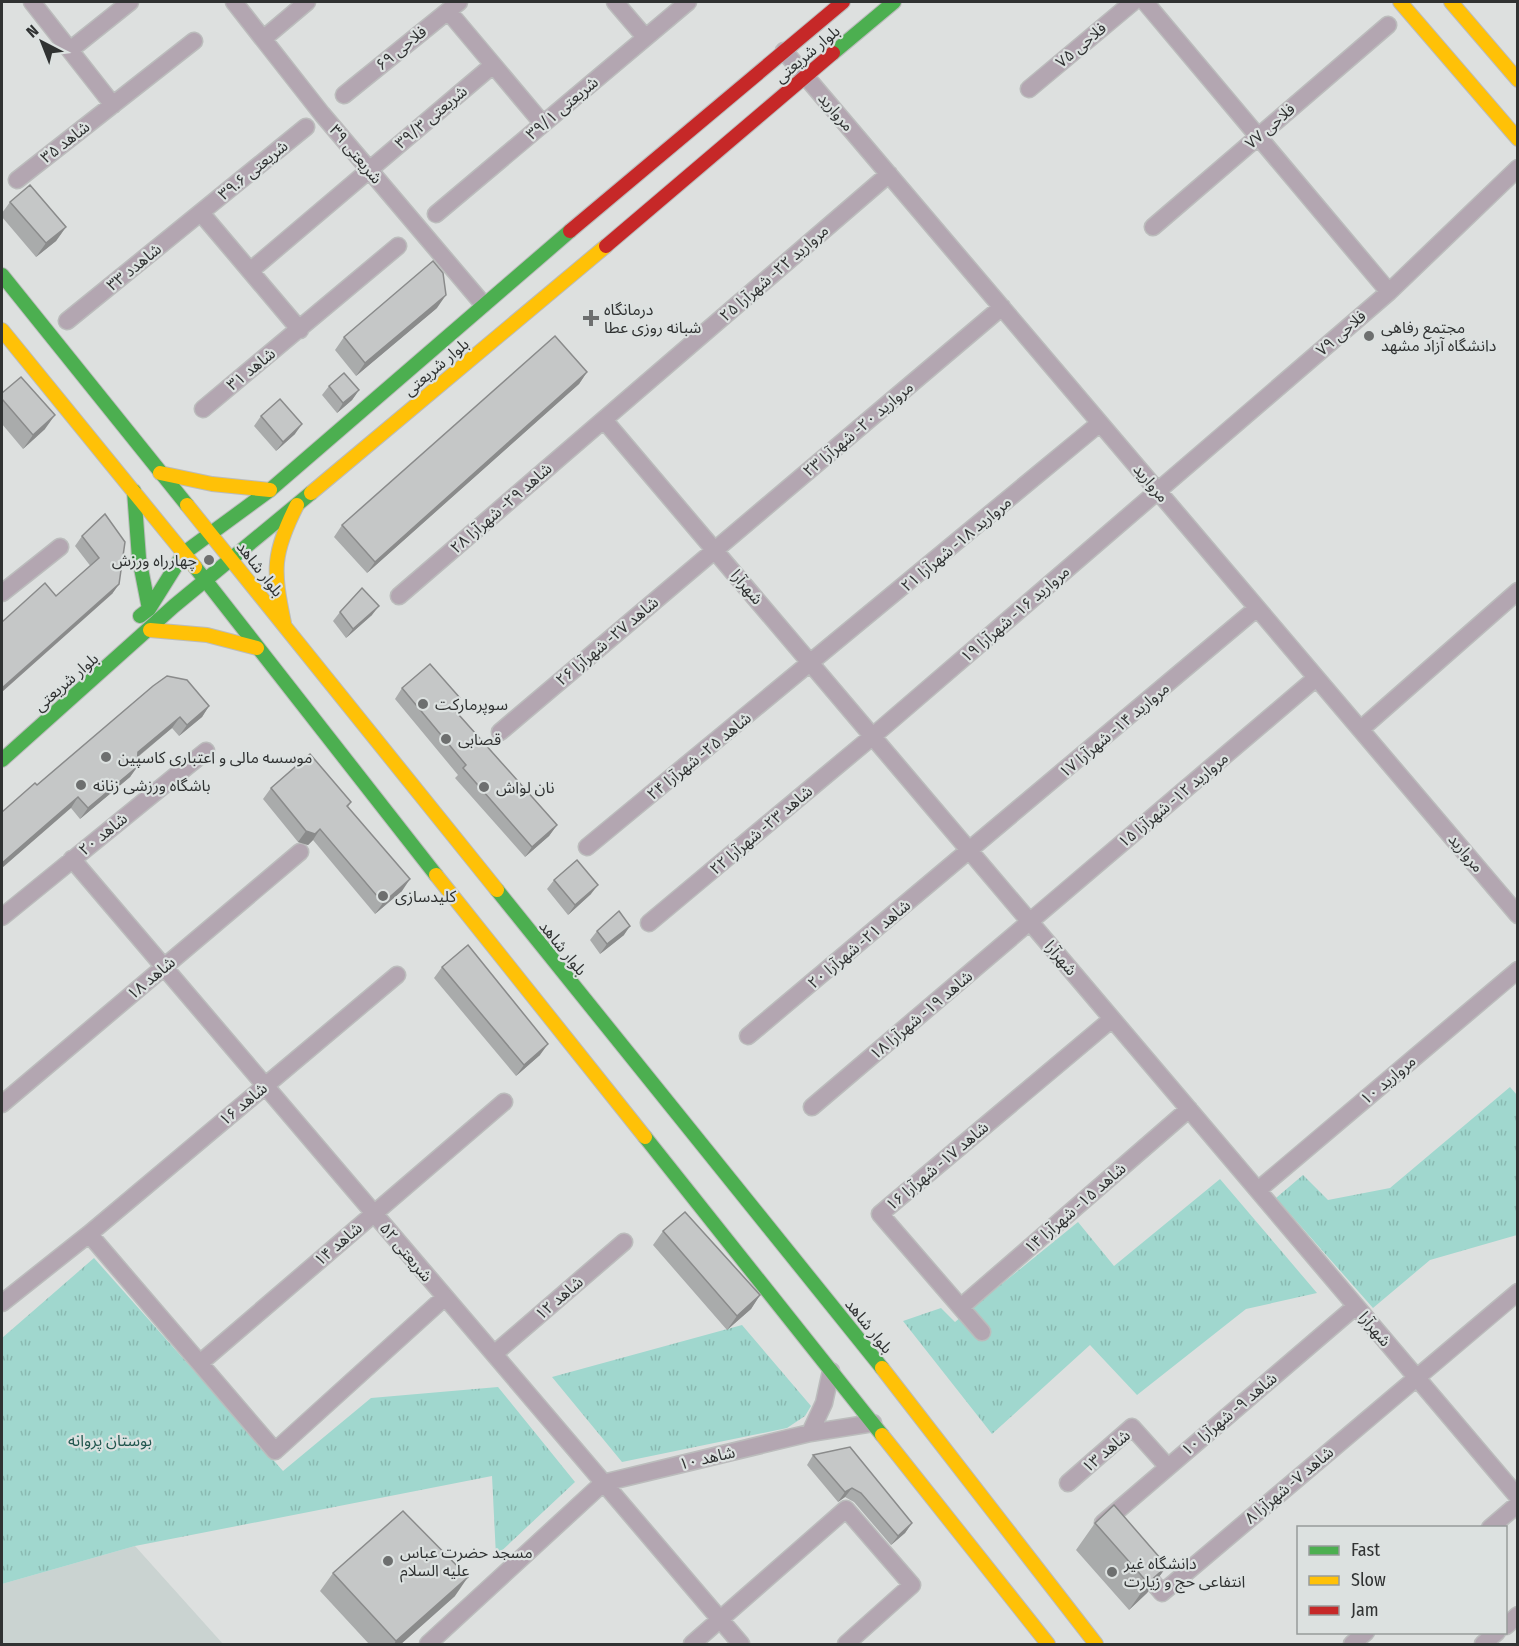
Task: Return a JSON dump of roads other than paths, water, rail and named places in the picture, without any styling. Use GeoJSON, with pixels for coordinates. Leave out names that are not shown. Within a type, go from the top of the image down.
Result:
{"type":"FeatureCollection","features":[{"type":"Feature","properties":{"kind":"main road","name":"بلوار شریعتی"},"geometry":{"type":"LineString","coordinates":[[131,624],[148,609],[184,553],[270,489],[483,304],[843,2]]}},
{"type":"Feature","properties":{"kind":"main road","name":"بلوار شریعتی"},"geometry":{"type":"LineString","coordinates":[[2,760],[206,580],[894,2]]}},
{"type":"Feature","properties":{"kind":"main road"},"geometry":{"type":"LineString","coordinates":[[1400,2],[1518,139]]}},
{"type":"Feature","properties":{"kind":"main road"},"geometry":{"type":"LineString","coordinates":[[1451,2],[1518,80]]}},
{"type":"Feature","properties":{"kind":"main road","name":"بلوار شاهد"},"geometry":{"type":"LineString","coordinates":[[2,274],[892,1381],[1096,1644]]}},
{"type":"Feature","properties":{"kind":"main road"},"geometry":{"type":"LineString","coordinates":[[2,330],[206,580],[257,648],[1048,1644]]}},
{"type":"Feature","properties":{"kind":"main road"},"geometry":{"type":"LineString","coordinates":[[160,473],[212,484],[270,489]]}},
{"type":"Feature","properties":{"kind":"main road"},"geometry":{"type":"LineString","coordinates":[[134,491],[139,558],[148,609]]}},
{"type":"Feature","properties":{"kind":"main road"},"geometry":{"type":"LineString","coordinates":[[285,627],[275,580],[280,538],[297,505]]}},
{"type":"Feature","properties":{"kind":"main road"},"geometry":{"type":"LineString","coordinates":[[150,630],[207,634],[257,648]]}},
{"type":"Feature","properties":{"kind":"street"},"geometry":{"type":"LineString","coordinates":[[32,2],[113,105]]}},
{"type":"Feature","properties":{"kind":"street"},"geometry":{"type":"LineString","coordinates":[[70,50],[130,2]]}},
{"type":"Feature","properties":{"kind":"street","name":"شریعتی ۳۹"},"geometry":{"type":"LineString","coordinates":[[234,2],[369,170],[483,304]]}},
{"type":"Feature","properties":{"kind":"street"},"geometry":{"type":"LineString","coordinates":[[263,39],[307,2]]}},
{"type":"Feature","properties":{"kind":"street"},"geometry":{"type":"LineString","coordinates":[[615,2],[645,37]]}},
{"type":"Feature","properties":{"kind":"street","name":"شریعتی ۳۹/۱"},"geometry":{"type":"LineString","coordinates":[[436,214],[688,2]]}},
{"type":"Feature","properties":{"kind":"street","name":"فلاحی ۷۵"},"geometry":{"type":"LineString","coordinates":[[1029,89],[1133,2]]}},
{"type":"Feature","properties":{"kind":"street"},"geometry":{"type":"LineString","coordinates":[[1145,2],[1389,292]]}},
{"type":"Feature","properties":{"kind":"street"},"geometry":{"type":"LineString","coordinates":[[453,6],[494,64],[543,124]]}},
{"type":"Feature","properties":{"kind":"street","name":"فلاحی ۶۹"},"geometry":{"type":"LineString","coordinates":[[344,95],[453,6]]}},
{"type":"Feature","properties":{"kind":"street","name":"فلاحی ۷۷"},"geometry":{"type":"LineString","coordinates":[[1153,227],[1388,25]]}},
{"type":"Feature","properties":{"kind":"street","name":"شاهد ۳۵"},"geometry":{"type":"LineString","coordinates":[[17,180],[194,41]]}},
{"type":"Feature","properties":{"kind":"street","name":"مروارید"},"geometry":{"type":"LineString","coordinates":[[784,51],[1518,915]]}},
{"type":"Feature","properties":{"kind":"street","name":"شریعتی ۳۹/۳"},"geometry":{"type":"LineString","coordinates":[[250,271],[494,64]]}},
{"type":"Feature","properties":{"kind":"street","name":"شریعتی ۳۹.۶"},"geometry":{"type":"LineString","coordinates":[[201,213],[306,127]]}},
{"type":"Feature","properties":{"kind":"street","name":"فلاحی ۷۹"},"geometry":{"type":"LineString","coordinates":[[1158,491],[1389,292],[1518,168]]}},
{"type":"Feature","properties":{"kind":"street","name":"مروارید ۲۲- شهرآرا ۲۵"},"geometry":{"type":"LineString","coordinates":[[604,420],[889,174]]}},
{"type":"Feature","properties":{"kind":"street"},"geometry":{"type":"LineString","coordinates":[[201,213],[300,330]]}},
{"type":"Feature","properties":{"kind":"street","name":"شاهدد ۳۳"},"geometry":{"type":"LineString","coordinates":[[67,321],[201,213]]}},
{"type":"Feature","properties":{"kind":"street","name":"شاهد ۳۱"},"geometry":{"type":"LineString","coordinates":[[203,409],[398,246]]}},
{"type":"Feature","properties":{"kind":"street","name":"مروارید ۲۰- شهرآرا ۲۳"},"geometry":{"type":"LineString","coordinates":[[715,550],[1002,307]]}},
{"type":"Feature","properties":{"kind":"street","name":"شهرآرا"},"geometry":{"type":"LineString","coordinates":[[604,420],[1518,1497]]}},
{"type":"Feature","properties":{"kind":"street","name":"شاهد ۲۹- شهرآرا ۲۸"},"geometry":{"type":"LineString","coordinates":[[399,596],[604,420]]}},
{"type":"Feature","properties":{"kind":"street","name":"مروارید ۱۸- شهرآرا ۲۱"},"geometry":{"type":"LineString","coordinates":[[811,664],[1100,423]]}},
{"type":"Feature","properties":{"kind":"street","name":"مروارید ۱۶- شهرآرا ۱۹"},"geometry":{"type":"LineString","coordinates":[[873,736],[1158,491]]}},
{"type":"Feature","properties":{"kind":"street"},"geometry":{"type":"LineString","coordinates":[[2,593],[60,547]]}},
{"type":"Feature","properties":{"kind":"street","name":"شاهد ۲۷- شهرآرا ۲۶"},"geometry":{"type":"LineString","coordinates":[[500,732],[715,550]]}},
{"type":"Feature","properties":{"kind":"street"},"geometry":{"type":"LineString","coordinates":[[1361,729],[1518,591]]}},
{"type":"Feature","properties":{"kind":"street","name":"مروارید ۱۴- شهرآرا ۱۷"},"geometry":{"type":"LineString","coordinates":[[970,851],[1257,608]]}},
{"type":"Feature","properties":{"kind":"street","name":"شاهد ۲۵- شهرآرا ۲۴"},"geometry":{"type":"LineString","coordinates":[[587,847],[811,664]]}},
{"type":"Feature","properties":{"kind":"street","name":"مروارید ۱۲- شهرآرا ۱۵"},"geometry":{"type":"LineString","coordinates":[[1030,922],[1317,678]]}},
{"type":"Feature","properties":{"kind":"street","name":"شاهد ۲۳- شهرآرا ۲۲"},"geometry":{"type":"LineString","coordinates":[[649,923],[873,736]]}},
{"type":"Feature","properties":{"kind":"street","name":"شاهد ۲۰"},"geometry":{"type":"LineString","coordinates":[[2,918],[206,751]]}},
{"type":"Feature","properties":{"kind":"street","name":"شاهد ۲۱- شهرآرا ۲۰"},"geometry":{"type":"LineString","coordinates":[[748,1036],[970,851]]}},
{"type":"Feature","properties":{"kind":"street","name":"شاهد ۱۸"},"geometry":{"type":"LineString","coordinates":[[2,1104],[300,852]]}},
{"type":"Feature","properties":{"kind":"street","name":"شریعتی ۵۲"},"geometry":{"type":"LineString","coordinates":[[72,860],[741,1644]]}},
{"type":"Feature","properties":{"kind":"street","name":"شاهد ۱۹- شهرآرا ۱۸"},"geometry":{"type":"LineString","coordinates":[[812,1107],[1030,922]]}},
{"type":"Feature","properties":{"kind":"street","name":"مروارید ۱۰"},"geometry":{"type":"LineString","coordinates":[[1258,1190],[1518,969]]}},
{"type":"Feature","properties":{"kind":"street","name":"شاهد ۱۶"},"geometry":{"type":"LineString","coordinates":[[2,1303],[89,1234],[397,975]]}},
{"type":"Feature","properties":{"kind":"street","name":"شاهد ۱۷- شهرآرا ۱۶"},"geometry":{"type":"LineString","coordinates":[[982,1332],[880,1214],[1112,1018]]}},
{"type":"Feature","properties":{"kind":"street","name":"شاهد ۱۴"},"geometry":{"type":"LineString","coordinates":[[201,1363],[504,1102]]}},
{"type":"Feature","properties":{"kind":"street","name":"شاهد ۱۵- شهرآرا ۱۴"},"geometry":{"type":"LineString","coordinates":[[961,1307],[1189,1109]]}},
{"type":"Feature","properties":{"kind":"street"},"geometry":{"type":"LineString","coordinates":[[89,1234],[275,1450],[445,1297]]}},
{"type":"Feature","properties":{"kind":"street","name":"شاهد ۱۲"},"geometry":{"type":"LineString","coordinates":[[494,1354],[624,1242]]}},
{"type":"Feature","properties":{"kind":"street","name":"شاهد ۷- شهرآرا ۸"},"geometry":{"type":"LineString","coordinates":[[1132,1557],[1162,1593],[1518,1292]]}},
{"type":"Feature","properties":{"kind":"street","name":"شاهد ۹- شهرآرا ۱۰"},"geometry":{"type":"LineString","coordinates":[[1117,1539],[1102,1521],[1356,1306]]}},
{"type":"Feature","properties":{"kind":"street"},"geometry":{"type":"LineString","coordinates":[[810,1434],[824,1403],[831,1371]]}},
{"type":"Feature","properties":{"kind":"street","name":"شاهد ۱۰"},"geometry":{"type":"LineString","coordinates":[[603,1483],[810,1434],[873,1423]]}},
{"type":"Feature","properties":{"kind":"street","name":"شاهد ۱۳"},"geometry":{"type":"LineString","coordinates":[[1068,1483],[1132,1427],[1167,1466]]}},
{"type":"Feature","properties":{"kind":"street"},"geometry":{"type":"LineString","coordinates":[[428,1644],[603,1483]]}},
{"type":"Feature","properties":{"kind":"street"},"geometry":{"type":"LineString","coordinates":[[1491,1526],[1518,1504]]}},
{"type":"Feature","properties":{"kind":"street"},"geometry":{"type":"LineString","coordinates":[[692,1644],[846,1509],[912,1585],[846,1644]]}},
{"type":"Feature","properties":{"kind":"street"},"geometry":{"type":"LineString","coordinates":[[1352,1644],[1364,1634]]}},
{"type":"Feature","properties":{"kind":"street"},"geometry":{"type":"LineString","coordinates":[[1483,1644],[1495,1634]]}},
{"type":"Feature","properties":{"kind":"place","name":"درمانگاه شبانه روزی عطا"},"geometry":{"type":"Point","coordinates":[591,318]}},
{"type":"Feature","properties":{"kind":"place","name":"مجتمع رفاهی دانشگاه آزاد مشهد"},"geometry":{"type":"Point","coordinates":[1369,336]}},
{"type":"Feature","properties":{"kind":"place","name":"چهارراه ورزش"},"geometry":{"type":"Point","coordinates":[209,560]}},
{"type":"Feature","properties":{"kind":"place","name":"سوپرمارکت"},"geometry":{"type":"Point","coordinates":[423,704]}},
{"type":"Feature","properties":{"kind":"place","name":"قصابی"},"geometry":{"type":"Point","coordinates":[446,739]}},
{"type":"Feature","properties":{"kind":"place","name":"موسسه مالی و اعتباری کاسپین"},"geometry":{"type":"Point","coordinates":[106,757]}},
{"type":"Feature","properties":{"kind":"place","name":"باشگاه ورزشی زنانه"},"geometry":{"type":"Point","coordinates":[81,785]}},
{"type":"Feature","properties":{"kind":"place","name":"نان لواش"},"geometry":{"type":"Point","coordinates":[484,787]}},
{"type":"Feature","properties":{"kind":"place","name":"کلیدسازی"},"geometry":{"type":"Point","coordinates":[383,896]}},
{"type":"Feature","properties":{"kind":"place","name":"مسجد حضرت عباس علیه السلام"},"geometry":{"type":"Point","coordinates":[388,1561]}},
{"type":"Feature","properties":{"kind":"place","name":"دانشگاه غیر انتفاعی حج و زیارت"},"geometry":{"type":"Point","coordinates":[1112,1572]}},
{"type":"Feature","properties":{"kind":"park label","name":"بوستان پروانه"},"geometry":{"type":"Point","coordinates":[110,1440]}}]}
